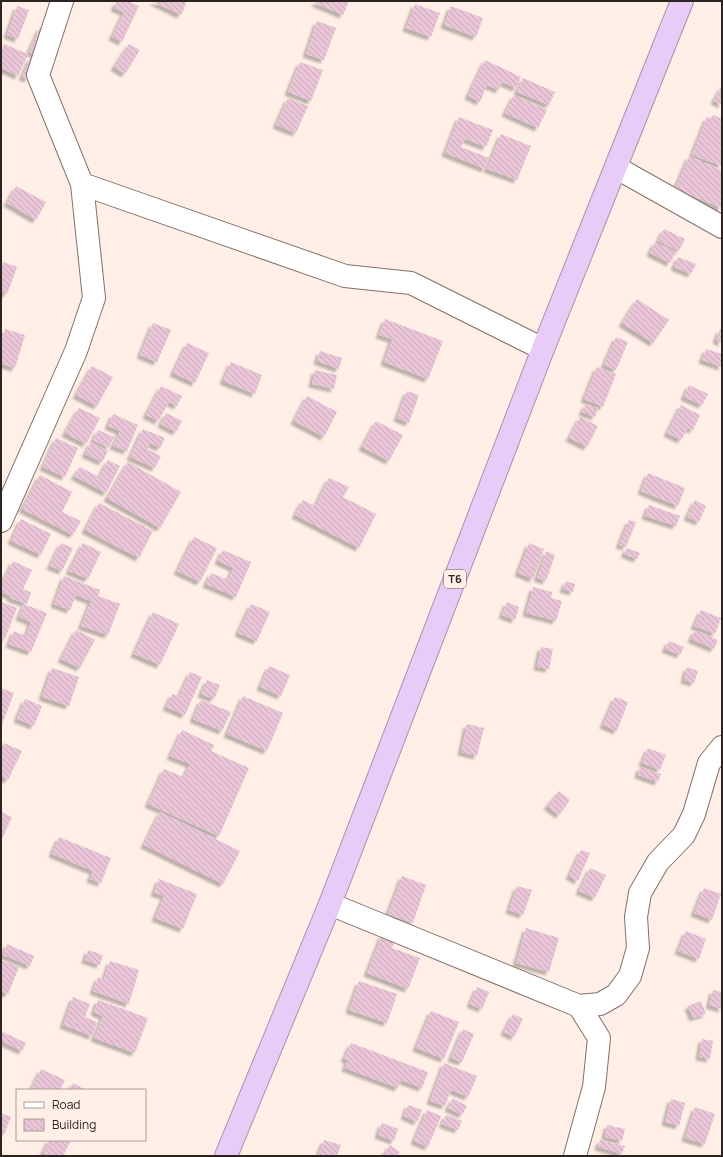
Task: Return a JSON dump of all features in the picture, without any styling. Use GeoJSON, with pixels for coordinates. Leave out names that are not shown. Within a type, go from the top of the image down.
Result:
{"type":"FeatureCollection","features":[{"type":"Feature","properties":{"kind":"highway","name":"T6"},"geometry":{"type":"LineString","coordinates":[[226,1156],[330,904],[543,349],[617,168],[682,1]]}},
{"type":"Feature","properties":{"kind":"street"},"geometry":{"type":"LineString","coordinates":[[1,521],[76,351],[94,298],[82,184],[38,75],[62,1]]}},
{"type":"Feature","properties":{"kind":"street"},"geometry":{"type":"LineString","coordinates":[[617,168],[722,226]]}},
{"type":"Feature","properties":{"kind":"street"},"geometry":{"type":"LineString","coordinates":[[82,184],[345,276],[411,283],[543,349]]}},
{"type":"Feature","properties":{"kind":"street"},"geometry":{"type":"LineString","coordinates":[[330,904],[579,1006],[600,1004],[616,995],[630,976],[638,948],[636,917],[640,893],[658,862],[684,835],[694,814],[709,763],[722,747]]}},
{"type":"Feature","properties":{"kind":"street"},"geometry":{"type":"LineString","coordinates":[[575,1156],[594,1087],[599,1038],[579,1006]]}},
{"type":"Feature","properties":{"kind":"building"},"geometry":{"type":"Polygon","coordinates":[[[117,1],[128,1],[139,6],[122,42],[112,37],[124,12],[114,8],[117,1]]]}},
{"type":"Feature","properties":{"kind":"building"},"geometry":{"type":"Polygon","coordinates":[[[152,1],[174,1],[178,3],[179,1],[187,1],[181,15],[152,1]]]}},
{"type":"Feature","properties":{"kind":"building"},"geometry":{"type":"Polygon","coordinates":[[[316,1],[349,1],[343,15],[315,3],[316,1]]]}},
{"type":"Feature","properties":{"kind":"building"},"geometry":{"type":"Polygon","coordinates":[[[415,4],[440,13],[431,37],[406,28],[415,4]]]}},
{"type":"Feature","properties":{"kind":"building"},"geometry":{"type":"Polygon","coordinates":[[[17,6],[29,10],[18,39],[7,35],[17,6]]]}},
{"type":"Feature","properties":{"kind":"building"},"geometry":{"type":"Polygon","coordinates":[[[451,6],[483,18],[476,37],[444,25],[451,6]]]}},
{"type":"Feature","properties":{"kind":"building"},"geometry":{"type":"Polygon","coordinates":[[[317,21],[336,28],[324,60],[306,54],[317,21]]]}},
{"type":"Feature","properties":{"kind":"building"},"geometry":{"type":"Polygon","coordinates":[[[40,27],[47,30],[36,55],[29,52],[40,27]]]}},
{"type":"Feature","properties":{"kind":"building"},"geometry":{"type":"Polygon","coordinates":[[[4,44],[28,54],[18,76],[1,68],[1,51],[4,44]]]}},
{"type":"Feature","properties":{"kind":"building"},"geometry":{"type":"Polygon","coordinates":[[[129,44],[140,50],[125,74],[114,67],[129,44]]]}},
{"type":"Feature","properties":{"kind":"building"},"geometry":{"type":"Polygon","coordinates":[[[30,58],[36,60],[28,79],[22,77],[30,58]]]}},
{"type":"Feature","properties":{"kind":"building"},"geometry":{"type":"Polygon","coordinates":[[[485,60],[521,77],[516,88],[502,82],[499,90],[487,85],[480,102],[468,96],[485,60]]]}},
{"type":"Feature","properties":{"kind":"building"},"geometry":{"type":"Polygon","coordinates":[[[300,62],[323,70],[311,101],[288,92],[300,62]]]}},
{"type":"Feature","properties":{"kind":"building"},"geometry":{"type":"Polygon","coordinates":[[[523,78],[555,92],[549,105],[517,92],[523,78]]]}},
{"type":"Feature","properties":{"kind":"building"},"geometry":{"type":"Polygon","coordinates":[[[722,85],[722,105],[714,101],[722,85]]]}},
{"type":"Feature","properties":{"kind":"building"},"geometry":{"type":"Polygon","coordinates":[[[514,95],[547,110],[538,128],[505,113],[514,95]]]}},
{"type":"Feature","properties":{"kind":"building"},"geometry":{"type":"Polygon","coordinates":[[[288,98],[308,106],[296,133],[276,125],[288,98]]]}},
{"type":"Feature","properties":{"kind":"building"},"geometry":{"type":"Polygon","coordinates":[[[713,115],[722,119],[722,166],[692,155],[707,117],[711,118],[713,115]]]}},
{"type":"Feature","properties":{"kind":"building"},"geometry":{"type":"Polygon","coordinates":[[[459,117],[493,130],[486,147],[465,139],[461,147],[489,158],[485,169],[445,153],[459,117]]]}},
{"type":"Feature","properties":{"kind":"building"},"geometry":{"type":"Polygon","coordinates":[[[501,134],[531,146],[517,180],[487,169],[501,134]]]}},
{"type":"Feature","properties":{"kind":"building"},"geometry":{"type":"Polygon","coordinates":[[[689,156],[722,170],[722,208],[675,189],[689,156]]]}},
{"type":"Feature","properties":{"kind":"building"},"geometry":{"type":"Polygon","coordinates":[[[16,186],[46,202],[36,220],[7,203],[16,186]]]}},
{"type":"Feature","properties":{"kind":"building"},"geometry":{"type":"Polygon","coordinates":[[[664,229],[685,239],[679,251],[658,241],[664,229]]]}},
{"type":"Feature","properties":{"kind":"building"},"geometry":{"type":"Polygon","coordinates":[[[655,242],[676,252],[670,263],[650,253],[655,242]]]}},
{"type":"Feature","properties":{"kind":"building"},"geometry":{"type":"Polygon","coordinates":[[[678,257],[696,264],[691,274],[674,267],[678,257]]]}},
{"type":"Feature","properties":{"kind":"building"},"geometry":{"type":"Polygon","coordinates":[[[3,262],[17,267],[7,294],[1,292],[1,267],[3,262]]]}},
{"type":"Feature","properties":{"kind":"building"},"geometry":{"type":"Polygon","coordinates":[[[637,299],[669,320],[653,343],[622,323],[637,299]]]}},
{"type":"Feature","properties":{"kind":"building"},"geometry":{"type":"Polygon","coordinates":[[[385,319],[443,341],[428,379],[384,362],[392,339],[379,335],[385,319]]]}},
{"type":"Feature","properties":{"kind":"building"},"geometry":{"type":"Polygon","coordinates":[[[153,323],[171,330],[157,362],[140,355],[153,323]]]}},
{"type":"Feature","properties":{"kind":"building"},"geometry":{"type":"Polygon","coordinates":[[[5,329],[25,335],[15,368],[1,364],[1,343],[5,329]]]}},
{"type":"Feature","properties":{"kind":"building"},"geometry":{"type":"Polygon","coordinates":[[[720,329],[722,330],[722,343],[716,340],[720,329]]]}},
{"type":"Feature","properties":{"kind":"building"},"geometry":{"type":"Polygon","coordinates":[[[616,337],[628,342],[616,370],[604,365],[616,337]]]}},
{"type":"Feature","properties":{"kind":"building"},"geometry":{"type":"Polygon","coordinates":[[[187,343],[209,353],[195,383],[173,373],[187,343]]]}},
{"type":"Feature","properties":{"kind":"building"},"geometry":{"type":"Polygon","coordinates":[[[706,349],[722,354],[722,367],[702,360],[706,349]]]}},
{"type":"Feature","properties":{"kind":"building"},"geometry":{"type":"Polygon","coordinates":[[[320,351],[342,358],[339,369],[317,361],[320,351]]]}},
{"type":"Feature","properties":{"kind":"building"},"geometry":{"type":"Polygon","coordinates":[[[231,362],[262,375],[255,394],[223,381],[231,362]]]}},
{"type":"Feature","properties":{"kind":"building"},"geometry":{"type":"Polygon","coordinates":[[[92,366],[113,377],[97,406],[76,395],[92,366]]]}},
{"type":"Feature","properties":{"kind":"building"},"geometry":{"type":"Polygon","coordinates":[[[597,367],[616,374],[603,407],[584,399],[597,367]]]}},
{"type":"Feature","properties":{"kind":"building"},"geometry":{"type":"Polygon","coordinates":[[[315,370],[337,375],[334,389],[312,384],[315,370]]]}},
{"type":"Feature","properties":{"kind":"building"},"geometry":{"type":"Polygon","coordinates":[[[689,385],[708,394],[702,405],[684,397],[689,385]]]}},
{"type":"Feature","properties":{"kind":"building"},"geometry":{"type":"Polygon","coordinates":[[[161,386],[182,396],[177,406],[169,402],[158,421],[146,415],[161,386]]]}},
{"type":"Feature","properties":{"kind":"building"},"geometry":{"type":"Polygon","coordinates":[[[407,391],[419,395],[409,423],[397,418],[407,391]]]}},
{"type":"Feature","properties":{"kind":"building"},"geometry":{"type":"Polygon","coordinates":[[[307,396],[337,412],[324,437],[294,421],[307,396]]]}},
{"type":"Feature","properties":{"kind":"building"},"geometry":{"type":"Polygon","coordinates":[[[586,404],[598,408],[595,417],[582,412],[586,404]]]}},
{"type":"Feature","properties":{"kind":"building"},"geometry":{"type":"Polygon","coordinates":[[[681,405],[700,415],[693,430],[688,428],[681,440],[667,433],[681,405]]]}},
{"type":"Feature","properties":{"kind":"building"},"geometry":{"type":"Polygon","coordinates":[[[79,408],[100,418],[86,444],[65,433],[79,408]]]}},
{"type":"Feature","properties":{"kind":"building"},"geometry":{"type":"Polygon","coordinates":[[[166,413],[182,421],[176,432],[161,424],[166,413]]]}},
{"type":"Feature","properties":{"kind":"building"},"geometry":{"type":"Polygon","coordinates":[[[113,414],[138,425],[127,451],[113,446],[120,431],[108,426],[113,414]]]}},
{"type":"Feature","properties":{"kind":"building"},"geometry":{"type":"Polygon","coordinates":[[[580,417],[598,426],[587,447],[569,438],[580,417]]]}},
{"type":"Feature","properties":{"kind":"building"},"geometry":{"type":"Polygon","coordinates":[[[376,421],[403,435],[389,461],[362,447],[376,421]]]}},
{"type":"Feature","properties":{"kind":"building"},"geometry":{"type":"Polygon","coordinates":[[[143,429],[165,438],[160,448],[150,443],[147,449],[161,456],[155,468],[130,457],[143,429]]]}},
{"type":"Feature","properties":{"kind":"building"},"geometry":{"type":"Polygon","coordinates":[[[98,430],[114,437],[108,448],[93,440],[98,430]]]}},
{"type":"Feature","properties":{"kind":"building"},"geometry":{"type":"Polygon","coordinates":[[[56,438],[78,448],[65,477],[43,467],[56,438]]]}},
{"type":"Feature","properties":{"kind":"building"},"geometry":{"type":"Polygon","coordinates":[[[91,442],[108,451],[102,462],[85,454],[91,442]]]}},
{"type":"Feature","properties":{"kind":"building"},"geometry":{"type":"Polygon","coordinates":[[[108,460],[120,466],[106,493],[74,476],[80,467],[99,477],[108,460]]]}},
{"type":"Feature","properties":{"kind":"building"},"geometry":{"type":"Polygon","coordinates":[[[128,462],[181,492],[160,528],[107,498],[128,462]]]}},
{"type":"Feature","properties":{"kind":"building"},"geometry":{"type":"Polygon","coordinates":[[[648,473],[685,488],[678,506],[641,491],[648,473]]]}},
{"type":"Feature","properties":{"kind":"building"},"geometry":{"type":"Polygon","coordinates":[[[40,475],[72,492],[62,512],[81,521],[73,535],[22,509],[40,475]]]}},
{"type":"Feature","properties":{"kind":"building"},"geometry":{"type":"Polygon","coordinates":[[[329,478],[349,487],[343,497],[376,514],[359,548],[295,515],[303,500],[315,506],[329,478]]]}},
{"type":"Feature","properties":{"kind":"building"},"geometry":{"type":"Polygon","coordinates":[[[695,500],[706,506],[699,522],[687,517],[695,500]]]}},
{"type":"Feature","properties":{"kind":"building"},"geometry":{"type":"Polygon","coordinates":[[[99,503],[153,531],[139,558],[85,530],[99,503]]]}},
{"type":"Feature","properties":{"kind":"building"},"geometry":{"type":"Polygon","coordinates":[[[649,505],[680,516],[676,526],[645,516],[649,505]]]}},
{"type":"Feature","properties":{"kind":"building"},"geometry":{"type":"Polygon","coordinates":[[[21,519],[51,534],[41,555],[11,541],[21,519]]]}},
{"type":"Feature","properties":{"kind":"building"},"geometry":{"type":"Polygon","coordinates":[[[629,520],[636,522],[626,547],[619,545],[629,520]]]}},
{"type":"Feature","properties":{"kind":"building"},"geometry":{"type":"Polygon","coordinates":[[[194,537],[217,548],[200,582],[177,571],[194,537]]]}},
{"type":"Feature","properties":{"kind":"building"},"geometry":{"type":"Polygon","coordinates":[[[61,543],[73,548],[62,571],[50,566],[61,543]]]}},
{"type":"Feature","properties":{"kind":"building"},"geometry":{"type":"Polygon","coordinates":[[[83,543],[101,552],[88,579],[69,571],[83,543]]]}},
{"type":"Feature","properties":{"kind":"building"},"geometry":{"type":"Polygon","coordinates":[[[529,543],[544,549],[533,579],[518,573],[529,543]]]}},
{"type":"Feature","properties":{"kind":"building"},"geometry":{"type":"Polygon","coordinates":[[[627,548],[640,553],[637,559],[624,554],[627,548]]]}},
{"type":"Feature","properties":{"kind":"building"},"geometry":{"type":"Polygon","coordinates":[[[223,550],[251,562],[236,597],[206,584],[211,573],[228,580],[233,568],[218,561],[223,550]]]}},
{"type":"Feature","properties":{"kind":"building"},"geometry":{"type":"Polygon","coordinates":[[[546,551],[555,555],[546,581],[537,578],[546,551]]]}},
{"type":"Feature","properties":{"kind":"building"},"geometry":{"type":"Polygon","coordinates":[[[13,561],[32,570],[23,589],[31,592],[27,604],[10,598],[11,596],[1,592],[1,586],[13,561]]]}},
{"type":"Feature","properties":{"kind":"building"},"geometry":{"type":"Polygon","coordinates":[[[64,576],[100,590],[98,596],[120,604],[108,635],[81,626],[91,601],[76,595],[70,610],[54,604],[64,576]]]}},
{"type":"Feature","properties":{"kind":"building"},"geometry":{"type":"Polygon","coordinates":[[[566,581],[575,584],[573,592],[563,589],[566,581]]]}},
{"type":"Feature","properties":{"kind":"building"},"geometry":{"type":"Polygon","coordinates":[[[533,587],[552,592],[551,598],[562,601],[556,621],[526,613],[533,587]]]}},
{"type":"Feature","properties":{"kind":"building"},"geometry":{"type":"Polygon","coordinates":[[[1,602],[17,608],[5,639],[1,637],[1,602]]]}},
{"type":"Feature","properties":{"kind":"building"},"geometry":{"type":"Polygon","coordinates":[[[507,602],[519,607],[515,620],[502,615],[507,602]]]}},
{"type":"Feature","properties":{"kind":"building"},"geometry":{"type":"Polygon","coordinates":[[[24,604],[47,613],[31,652],[9,644],[14,631],[26,636],[31,622],[19,617],[24,604]]]}},
{"type":"Feature","properties":{"kind":"building"},"geometry":{"type":"Polygon","coordinates":[[[251,604],[270,612],[257,641],[238,633],[251,604]]]}},
{"type":"Feature","properties":{"kind":"building"},"geometry":{"type":"Polygon","coordinates":[[[701,610],[721,618],[715,634],[694,626],[701,610]]]}},
{"type":"Feature","properties":{"kind":"building"},"geometry":{"type":"Polygon","coordinates":[[[153,612],[179,624],[160,665],[134,654],[153,612]]]}},
{"type":"Feature","properties":{"kind":"building"},"geometry":{"type":"Polygon","coordinates":[[[76,630],[95,640],[80,668],[61,659],[76,630]]]}},
{"type":"Feature","properties":{"kind":"building"},"geometry":{"type":"Polygon","coordinates":[[[695,630],[718,640],[714,649],[691,639],[695,630]]]}},
{"type":"Feature","properties":{"kind":"building"},"geometry":{"type":"Polygon","coordinates":[[[669,641],[684,647],[680,655],[665,649],[669,641]]]}},
{"type":"Feature","properties":{"kind":"building"},"geometry":{"type":"Polygon","coordinates":[[[541,647],[553,649],[549,669],[537,667],[541,647]]]}},
{"type":"Feature","properties":{"kind":"building"},"geometry":{"type":"Polygon","coordinates":[[[269,666],[290,675],[281,696],[260,687],[269,666]]]}},
{"type":"Feature","properties":{"kind":"building"},"geometry":{"type":"Polygon","coordinates":[[[687,667],[698,671],[694,683],[684,680],[687,667]]]}},
{"type":"Feature","properties":{"kind":"building"},"geometry":{"type":"Polygon","coordinates":[[[52,668],[79,677],[69,706],[42,697],[52,668]]]}},
{"type":"Feature","properties":{"kind":"building"},"geometry":{"type":"Polygon","coordinates":[[[190,672],[202,677],[185,715],[166,707],[172,694],[179,696],[190,672]]]}},
{"type":"Feature","properties":{"kind":"building"},"geometry":{"type":"Polygon","coordinates":[[[207,680],[220,685],[214,699],[201,694],[207,680]]]}},
{"type":"Feature","properties":{"kind":"building"},"geometry":{"type":"Polygon","coordinates":[[[1,688],[14,693],[1,727],[1,688]]]}},
{"type":"Feature","properties":{"kind":"building"},"geometry":{"type":"Polygon","coordinates":[[[243,696],[283,713],[267,751],[227,734],[243,696]]]}},
{"type":"Feature","properties":{"kind":"building"},"geometry":{"type":"Polygon","coordinates":[[[615,697],[628,702],[617,731],[603,725],[615,697]]]}},
{"type":"Feature","properties":{"kind":"building"},"geometry":{"type":"Polygon","coordinates":[[[25,699],[42,706],[34,726],[17,719],[25,699]]]}},
{"type":"Feature","properties":{"kind":"building"},"geometry":{"type":"Polygon","coordinates":[[[201,700],[231,712],[222,731],[193,719],[201,700]]]}},
{"type":"Feature","properties":{"kind":"building"},"geometry":{"type":"Polygon","coordinates":[[[467,724],[484,728],[477,756],[461,752],[467,724]]]}},
{"type":"Feature","properties":{"kind":"building"},"geometry":{"type":"Polygon","coordinates":[[[182,730],[214,745],[211,751],[249,768],[219,836],[148,804],[164,769],[184,777],[190,764],[170,756],[182,730]]]}},
{"type":"Feature","properties":{"kind":"building"},"geometry":{"type":"Polygon","coordinates":[[[4,743],[22,751],[8,780],[1,776],[1,748],[4,743]]]}},
{"type":"Feature","properties":{"kind":"building"},"geometry":{"type":"Polygon","coordinates":[[[648,748],[666,755],[660,770],[642,763],[648,748]]]}},
{"type":"Feature","properties":{"kind":"building"},"geometry":{"type":"Polygon","coordinates":[[[640,767],[661,774],[658,782],[638,775],[640,767]]]}},
{"type":"Feature","properties":{"kind":"building"},"geometry":{"type":"Polygon","coordinates":[[[559,791],[570,800],[559,815],[547,806],[559,791]]]}},
{"type":"Feature","properties":{"kind":"building"},"geometry":{"type":"Polygon","coordinates":[[[1,812],[12,817],[3,837],[1,836],[1,812]]]}},
{"type":"Feature","properties":{"kind":"building"},"geometry":{"type":"Polygon","coordinates":[[[160,812],[240,851],[223,884],[144,845],[160,812]]]}},
{"type":"Feature","properties":{"kind":"building"},"geometry":{"type":"Polygon","coordinates":[[[59,837],[111,858],[101,883],[90,879],[93,871],[52,854],[59,837]]]}},
{"type":"Feature","properties":{"kind":"building"},"geometry":{"type":"Polygon","coordinates":[[[581,850],[590,853],[578,881],[569,876],[581,850]]]}},
{"type":"Feature","properties":{"kind":"building"},"geometry":{"type":"Polygon","coordinates":[[[590,868],[606,875],[595,898],[579,891],[590,868]]]}},
{"type":"Feature","properties":{"kind":"building"},"geometry":{"type":"Polygon","coordinates":[[[402,876],[426,885],[413,923],[388,914],[402,876]]]}},
{"type":"Feature","properties":{"kind":"building"},"geometry":{"type":"Polygon","coordinates":[[[159,879],[197,894],[183,929],[155,918],[164,896],[154,893],[159,879]]]}},
{"type":"Feature","properties":{"kind":"building"},"geometry":{"type":"Polygon","coordinates":[[[517,886],[532,890],[523,915],[509,910],[517,886]]]}},
{"type":"Feature","properties":{"kind":"building"},"geometry":{"type":"Polygon","coordinates":[[[704,888],[721,894],[712,920],[694,913],[704,888]]]}},
{"type":"Feature","properties":{"kind":"building"},"geometry":{"type":"Polygon","coordinates":[[[526,928],[559,938],[549,972],[516,963],[526,928]]]}},
{"type":"Feature","properties":{"kind":"building"},"geometry":{"type":"Polygon","coordinates":[[[686,931],[706,939],[699,959],[678,951],[686,931]]]}},
{"type":"Feature","properties":{"kind":"building"},"geometry":{"type":"Polygon","coordinates":[[[382,935],[395,940],[392,948],[420,958],[408,989],[367,973],[382,935]]]}},
{"type":"Feature","properties":{"kind":"building"},"geometry":{"type":"Polygon","coordinates":[[[7,944],[34,956],[30,966],[3,955],[7,944]]]}},
{"type":"Feature","properties":{"kind":"building"},"geometry":{"type":"Polygon","coordinates":[[[88,950],[103,955],[100,965],[85,960],[88,950]]]}},
{"type":"Feature","properties":{"kind":"building"},"geometry":{"type":"Polygon","coordinates":[[[1,960],[19,967],[8,994],[1,991],[1,960]]]}},
{"type":"Feature","properties":{"kind":"building"},"geometry":{"type":"Polygon","coordinates":[[[110,961],[139,970],[129,1004],[93,991],[98,977],[104,979],[110,961]]]}},
{"type":"Feature","properties":{"kind":"building"},"geometry":{"type":"Polygon","coordinates":[[[359,981],[397,994],[387,1023],[349,1010],[359,981]]]}},
{"type":"Feature","properties":{"kind":"building"},"geometry":{"type":"Polygon","coordinates":[[[477,987],[489,992],[482,1009],[470,1004],[477,987]]]}},
{"type":"Feature","properties":{"kind":"building"},"geometry":{"type":"Polygon","coordinates":[[[713,990],[722,992],[722,1009],[709,1005],[713,990]]]}},
{"type":"Feature","properties":{"kind":"building"},"geometry":{"type":"Polygon","coordinates":[[[73,997],[90,1004],[85,1017],[97,1022],[92,1036],[63,1025],[73,997]]]}},
{"type":"Feature","properties":{"kind":"building"},"geometry":{"type":"Polygon","coordinates":[[[98,1000],[148,1018],[135,1053],[94,1038],[103,1016],[94,1012],[98,1000]]]}},
{"type":"Feature","properties":{"kind":"building"},"geometry":{"type":"Polygon","coordinates":[[[701,1001],[706,1014],[693,1018],[688,1006],[701,1001]]]}},
{"type":"Feature","properties":{"kind":"building"},"geometry":{"type":"Polygon","coordinates":[[[431,1011],[459,1022],[444,1059],[416,1048],[431,1011]]]}},
{"type":"Feature","properties":{"kind":"building"},"geometry":{"type":"Polygon","coordinates":[[[513,1014],[523,1019],[514,1037],[504,1032],[513,1014]]]}},
{"type":"Feature","properties":{"kind":"building"},"geometry":{"type":"Polygon","coordinates":[[[463,1029],[474,1034],[462,1062],[451,1058],[463,1029]]]}},
{"type":"Feature","properties":{"kind":"building"},"geometry":{"type":"Polygon","coordinates":[[[1,1031],[26,1043],[22,1051],[1,1041],[1,1031]]]}},
{"type":"Feature","properties":{"kind":"building"},"geometry":{"type":"Polygon","coordinates":[[[702,1039],[713,1041],[710,1059],[699,1057],[702,1039]]]}},
{"type":"Feature","properties":{"kind":"building"},"geometry":{"type":"Polygon","coordinates":[[[351,1043],[428,1072],[422,1088],[401,1080],[398,1088],[345,1068],[348,1060],[344,1059],[351,1043]]]}},
{"type":"Feature","properties":{"kind":"building"},"geometry":{"type":"Polygon","coordinates":[[[444,1063],[477,1076],[468,1097],[451,1090],[445,1106],[430,1101],[444,1063]]]}},
{"type":"Feature","properties":{"kind":"building"},"geometry":{"type":"Polygon","coordinates":[[[41,1069],[65,1080],[60,1089],[31,1089],[41,1069]]]}},
{"type":"Feature","properties":{"kind":"building"},"geometry":{"type":"Polygon","coordinates":[[[73,1083],[84,1089],[70,1089],[73,1083]]]}},
{"type":"Feature","properties":{"kind":"building"},"geometry":{"type":"Polygon","coordinates":[[[453,1098],[467,1106],[462,1115],[448,1108],[453,1098]]]}},
{"type":"Feature","properties":{"kind":"building"},"geometry":{"type":"Polygon","coordinates":[[[671,1099],[685,1103],[679,1126],[665,1122],[671,1099]]]}},
{"type":"Feature","properties":{"kind":"building"},"geometry":{"type":"Polygon","coordinates":[[[408,1105],[422,1110],[417,1122],[404,1116],[408,1105]]]}},
{"type":"Feature","properties":{"kind":"building"},"geometry":{"type":"Polygon","coordinates":[[[695,1107],[715,1114],[705,1144],[685,1138],[695,1107]]]}},
{"type":"Feature","properties":{"kind":"building"},"geometry":{"type":"Polygon","coordinates":[[[427,1110],[441,1116],[428,1147],[414,1141],[427,1110]]]}},
{"type":"Feature","properties":{"kind":"building"},"geometry":{"type":"Polygon","coordinates":[[[1,1113],[11,1117],[4,1135],[1,1134],[1,1113]]]}},
{"type":"Feature","properties":{"kind":"building"},"geometry":{"type":"Polygon","coordinates":[[[446,1115],[462,1121],[458,1130],[442,1124],[446,1115]]]}},
{"type":"Feature","properties":{"kind":"building"},"geometry":{"type":"Polygon","coordinates":[[[382,1123],[398,1129],[394,1141],[378,1135],[382,1123]]]}},
{"type":"Feature","properties":{"kind":"building"},"geometry":{"type":"Polygon","coordinates":[[[607,1125],[625,1129],[622,1141],[605,1137],[607,1125]]]}},
{"type":"Feature","properties":{"kind":"building"},"geometry":{"type":"Polygon","coordinates":[[[324,1140],[341,1145],[337,1156],[318,1156],[324,1140]]]}},
{"type":"Feature","properties":{"kind":"building"},"geometry":{"type":"Polygon","coordinates":[[[600,1140],[625,1146],[622,1154],[598,1147],[600,1140]]]}},
{"type":"Feature","properties":{"kind":"building"},"geometry":{"type":"Polygon","coordinates":[[[49,1141],[70,1141],[63,1156],[49,1156],[43,1153],[49,1141]]]}},
{"type":"Feature","properties":{"kind":"building"},"geometry":{"type":"Polygon","coordinates":[[[390,1145],[400,1152],[397,1156],[383,1156],[390,1145]]]}}]}
